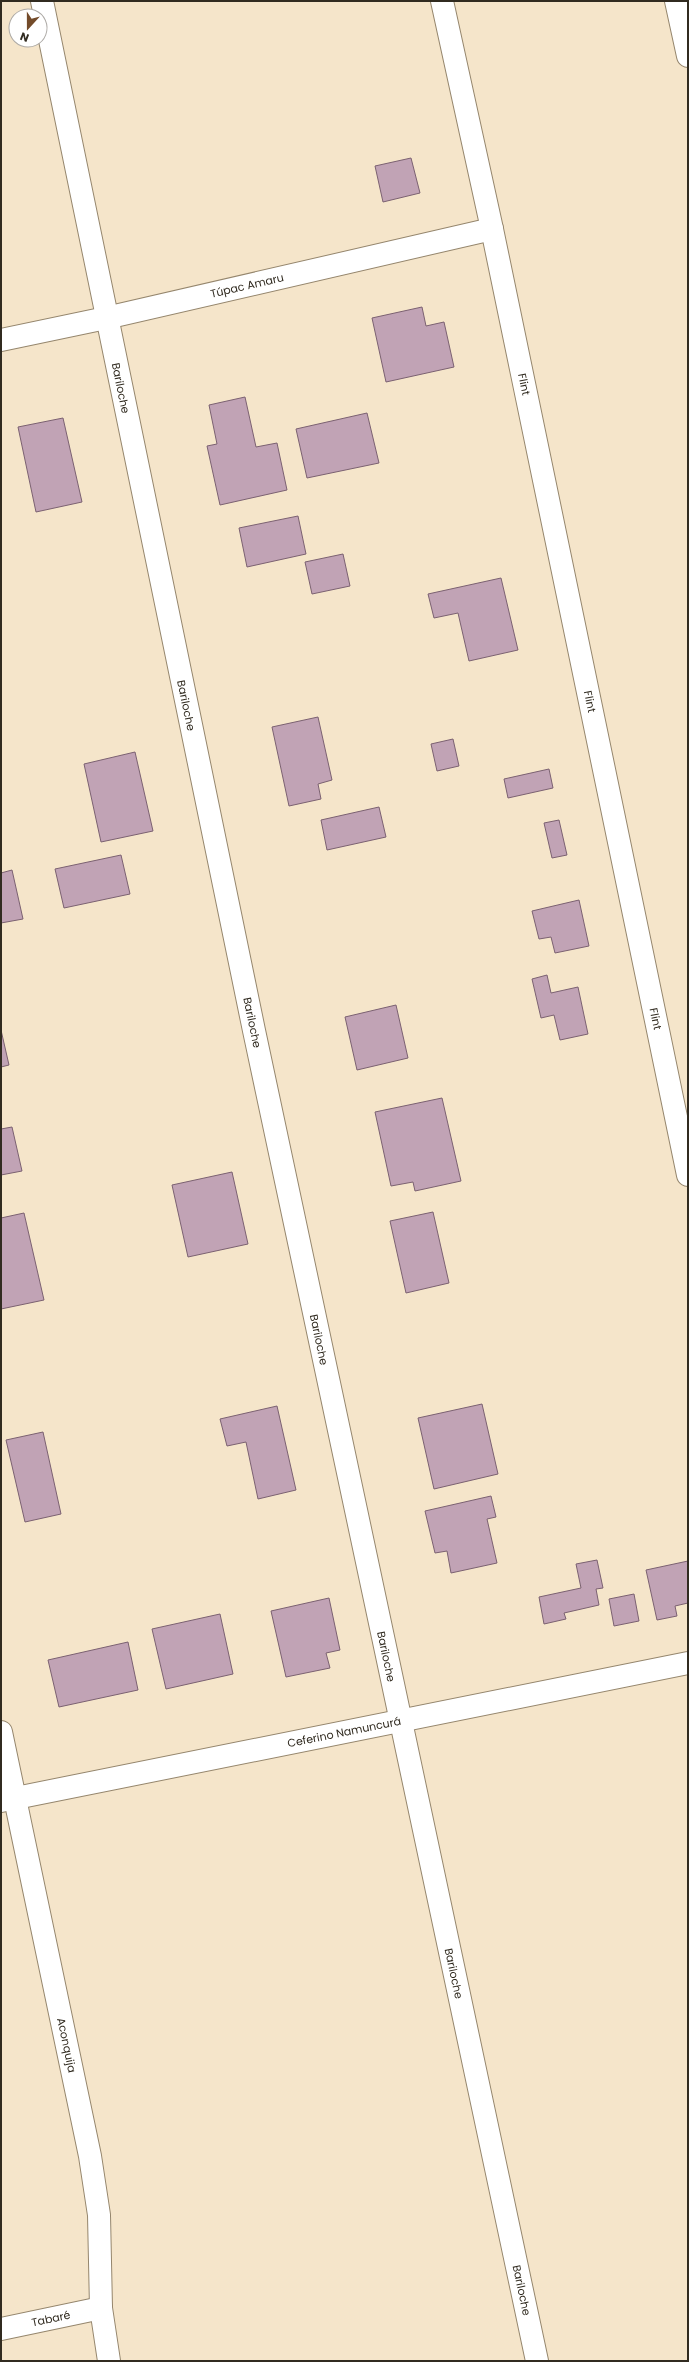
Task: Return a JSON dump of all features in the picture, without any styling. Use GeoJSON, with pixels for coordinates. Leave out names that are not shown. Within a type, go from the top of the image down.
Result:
{"type":"FeatureCollection","features":[{"type":"Feature","properties":{"kind":"street","name":"Bariloche"},"geometry":{"type":"LineString","coordinates":[[42,1],[106,318],[399,1719],[537,2361]]}},
{"type":"Feature","properties":{"kind":"street","name":"Flint"},"geometry":{"type":"LineString","coordinates":[[442,1],[492,229],[688,1175]]}},
{"type":"Feature","properties":{"kind":"street"},"geometry":{"type":"LineString","coordinates":[[676,1],[684,22],[688,56]]}},
{"type":"Feature","properties":{"kind":"street","name":"Túpac Amaru"},"geometry":{"type":"LineString","coordinates":[[1,340],[106,318],[492,229]]}},
{"type":"Feature","properties":{"kind":"street","name":"Ceferino Namuncurá"},"geometry":{"type":"LineString","coordinates":[[8,1799],[399,1719],[688,1663]]}},
{"type":"Feature","properties":{"kind":"street","name":"Aconquija"},"geometry":{"type":"LineString","coordinates":[[1,1732],[8,1799],[90,2156],[99,2215],[101,2308],[109,2361]]}},
{"type":"Feature","properties":{"kind":"street","name":"Tabaré"},"geometry":{"type":"LineString","coordinates":[[1,2329],[101,2308]]}},
{"type":"Feature","properties":{"kind":"building"},"geometry":{"type":"Polygon","coordinates":[[[411,158],[420,193],[383,202],[375,166],[411,158]]]}},
{"type":"Feature","properties":{"kind":"building"},"geometry":{"type":"Polygon","coordinates":[[[422,307],[426,326],[444,322],[454,367],[386,382],[372,318],[422,307]]]}},
{"type":"Feature","properties":{"kind":"building"},"geometry":{"type":"Polygon","coordinates":[[[245,397],[256,447],[277,443],[287,490],[220,505],[207,446],[217,444],[209,405],[245,397]]]}},
{"type":"Feature","properties":{"kind":"building"},"geometry":{"type":"Polygon","coordinates":[[[367,413],[379,463],[307,478],[296,429],[367,413]]]}},
{"type":"Feature","properties":{"kind":"building"},"geometry":{"type":"Polygon","coordinates":[[[63,418],[82,502],[36,512],[18,427],[63,418]]]}},
{"type":"Feature","properties":{"kind":"building"},"geometry":{"type":"Polygon","coordinates":[[[298,516],[306,554],[247,567],[239,528],[298,516]]]}},
{"type":"Feature","properties":{"kind":"building"},"geometry":{"type":"Polygon","coordinates":[[[343,554],[350,586],[312,594],[305,562],[343,554]]]}},
{"type":"Feature","properties":{"kind":"building"},"geometry":{"type":"Polygon","coordinates":[[[501,578],[518,650],[469,661],[458,613],[434,618],[428,594],[501,578]]]}},
{"type":"Feature","properties":{"kind":"building"},"geometry":{"type":"Polygon","coordinates":[[[318,717],[332,780],[318,784],[321,799],[289,806],[272,727],[318,717]]]}},
{"type":"Feature","properties":{"kind":"building"},"geometry":{"type":"Polygon","coordinates":[[[453,739],[459,766],[437,771],[431,744],[453,739]]]}},
{"type":"Feature","properties":{"kind":"building"},"geometry":{"type":"Polygon","coordinates":[[[135,752],[153,831],[101,842],[84,764],[135,752]]]}},
{"type":"Feature","properties":{"kind":"building"},"geometry":{"type":"Polygon","coordinates":[[[549,769],[553,788],[508,798],[504,779],[549,769]]]}},
{"type":"Feature","properties":{"kind":"building"},"geometry":{"type":"Polygon","coordinates":[[[379,807],[386,837],[327,850],[321,820],[379,807]]]}},
{"type":"Feature","properties":{"kind":"building"},"geometry":{"type":"Polygon","coordinates":[[[559,820],[567,855],[552,858],[544,823],[559,820]]]}},
{"type":"Feature","properties":{"kind":"building"},"geometry":{"type":"Polygon","coordinates":[[[121,855],[130,894],[64,908],[55,869],[121,855]]]}},
{"type":"Feature","properties":{"kind":"building"},"geometry":{"type":"Polygon","coordinates":[[[12,870],[23,919],[1,923],[1,873],[12,870]]]}},
{"type":"Feature","properties":{"kind":"building"},"geometry":{"type":"Polygon","coordinates":[[[579,900],[589,946],[555,953],[551,937],[539,939],[532,911],[579,900]]]}},
{"type":"Feature","properties":{"kind":"building"},"geometry":{"type":"Polygon","coordinates":[[[547,975],[551,993],[578,987],[588,1034],[560,1040],[554,1015],[541,1018],[532,979],[547,975]]]}},
{"type":"Feature","properties":{"kind":"building"},"geometry":{"type":"Polygon","coordinates":[[[396,1005],[408,1058],[357,1070],[345,1017],[396,1005]]]}},
{"type":"Feature","properties":{"kind":"building"},"geometry":{"type":"Polygon","coordinates":[[[1,1030],[9,1065],[1,1067],[1,1030]]]}},
{"type":"Feature","properties":{"kind":"building"},"geometry":{"type":"Polygon","coordinates":[[[442,1098],[461,1181],[415,1191],[413,1182],[391,1186],[375,1112],[442,1098]]]}},
{"type":"Feature","properties":{"kind":"building"},"geometry":{"type":"Polygon","coordinates":[[[12,1127],[22,1171],[1,1175],[1,1129],[12,1127]]]}},
{"type":"Feature","properties":{"kind":"building"},"geometry":{"type":"Polygon","coordinates":[[[232,1172],[248,1244],[188,1257],[172,1185],[232,1172]]]}},
{"type":"Feature","properties":{"kind":"building"},"geometry":{"type":"Polygon","coordinates":[[[433,1212],[449,1283],[406,1293],[390,1221],[433,1212]]]}},
{"type":"Feature","properties":{"kind":"building"},"geometry":{"type":"Polygon","coordinates":[[[24,1213],[44,1300],[1,1309],[1,1218],[24,1213]]]}},
{"type":"Feature","properties":{"kind":"building"},"geometry":{"type":"Polygon","coordinates":[[[482,1404],[498,1474],[434,1489],[418,1418],[482,1404]]]}},
{"type":"Feature","properties":{"kind":"building"},"geometry":{"type":"Polygon","coordinates":[[[277,1406],[296,1490],[258,1499],[246,1442],[227,1446],[220,1419],[277,1406]]]}},
{"type":"Feature","properties":{"kind":"building"},"geometry":{"type":"Polygon","coordinates":[[[43,1432],[61,1514],[25,1522],[6,1440],[43,1432]]]}},
{"type":"Feature","properties":{"kind":"building"},"geometry":{"type":"Polygon","coordinates":[[[491,1496],[496,1517],[487,1519],[497,1563],[451,1573],[447,1551],[435,1553],[425,1511],[491,1496]]]}},
{"type":"Feature","properties":{"kind":"building"},"geometry":{"type":"Polygon","coordinates":[[[597,1560],[603,1588],[596,1589],[599,1605],[564,1613],[566,1619],[544,1624],[539,1597],[581,1588],[576,1564],[597,1560]]]}},
{"type":"Feature","properties":{"kind":"building"},"geometry":{"type":"Polygon","coordinates":[[[688,1561],[688,1603],[675,1606],[677,1616],[657,1620],[646,1570],[688,1561]]]}},
{"type":"Feature","properties":{"kind":"building"},"geometry":{"type":"Polygon","coordinates":[[[634,1594],[639,1621],[614,1626],[609,1599],[634,1594]]]}},
{"type":"Feature","properties":{"kind":"building"},"geometry":{"type":"Polygon","coordinates":[[[329,1598],[340,1650],[326,1653],[330,1668],[286,1677],[271,1611],[329,1598]]]}},
{"type":"Feature","properties":{"kind":"building"},"geometry":{"type":"Polygon","coordinates":[[[220,1614],[233,1674],[166,1689],[152,1629],[220,1614]]]}},
{"type":"Feature","properties":{"kind":"building"},"geometry":{"type":"Polygon","coordinates":[[[128,1642],[138,1690],[59,1707],[48,1660],[128,1642]]]}}]}
